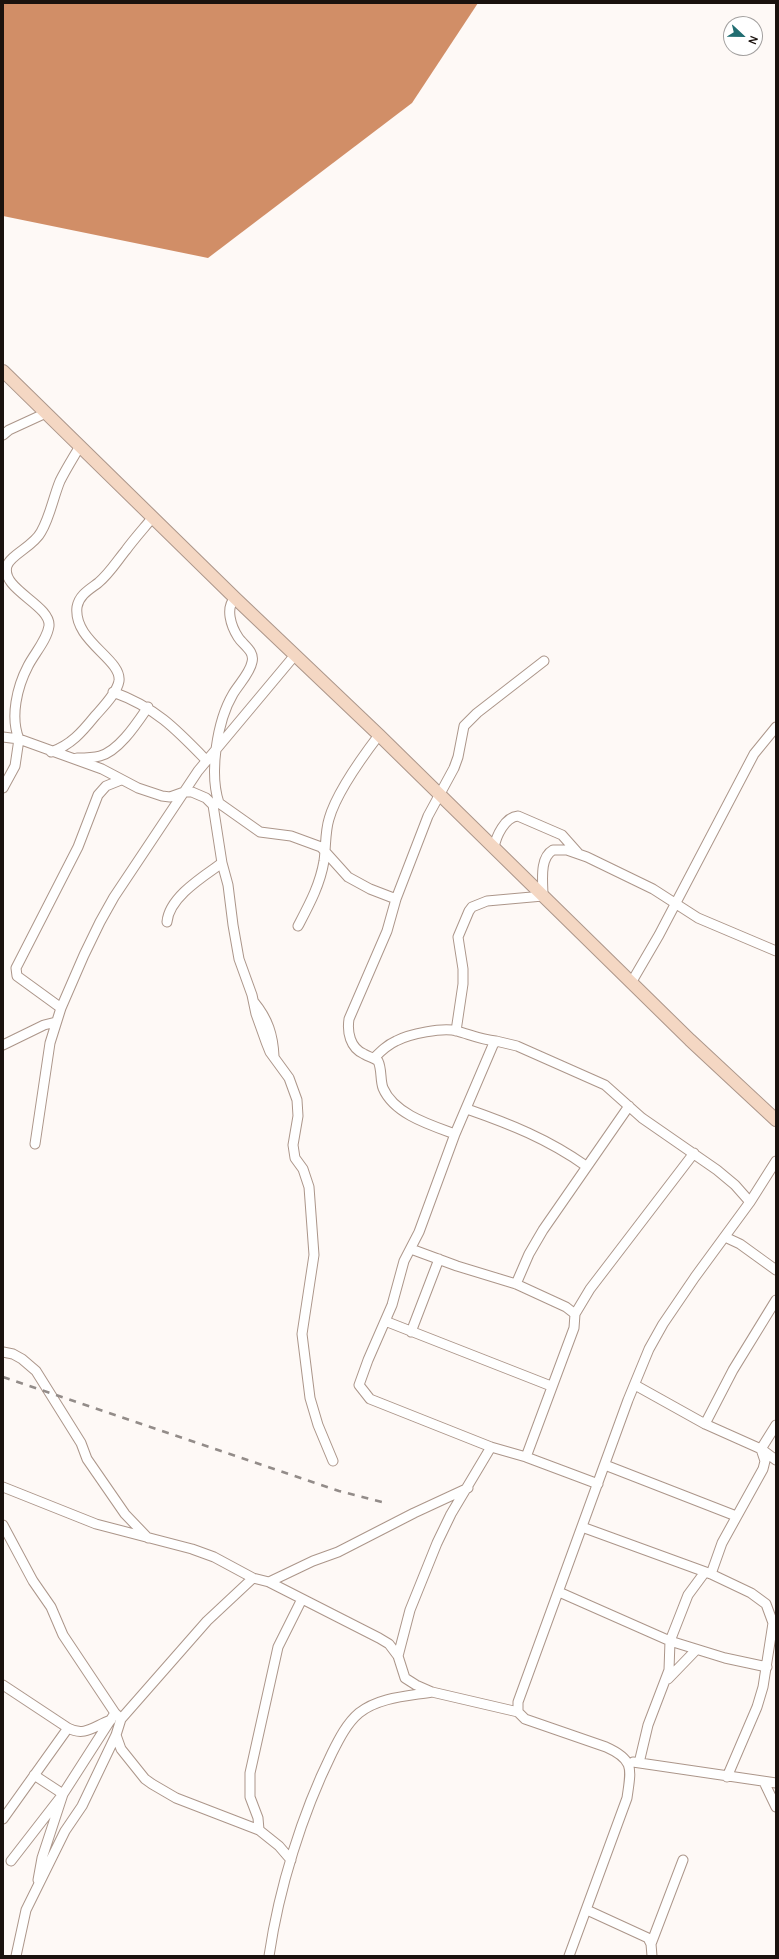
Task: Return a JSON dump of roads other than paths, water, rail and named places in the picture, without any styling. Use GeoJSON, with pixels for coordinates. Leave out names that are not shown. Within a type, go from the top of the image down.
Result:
{"type":"FeatureCollection","features":[{"type":"Feature","properties":{"kind":"main road"},"geometry":{"type":"LineString","coordinates":[[4,374],[379,735],[632,983],[776,1120]]}},
{"type":"Feature","properties":{"kind":"street"},"geometry":{"type":"LineString","coordinates":[[3,435],[9,430],[46,413]]}},
{"type":"Feature","properties":{"kind":"street"},"geometry":{"type":"LineString","coordinates":[[3,788],[16,766],[19,739],[15,721],[15,709],[21,683],[27,667],[44,638],[49,625],[47,617],[18,590],[9,579],[5,567],[11,559],[35,542],[42,532],[60,482],[80,446]]}},
{"type":"Feature","properties":{"kind":"street"},"geometry":{"type":"LineString","coordinates":[[52,752],[62,749],[78,736],[113,692],[119,680],[118,671],[89,641],[82,629],[77,616],[77,606],[86,592],[109,572],[153,517]]}},
{"type":"Feature","properties":{"kind":"street"},"geometry":{"type":"LineString","coordinates":[[235,598],[229,607],[230,616],[238,637],[252,655],[252,663],[228,705],[218,747],[214,784],[219,803],[260,832],[302,840],[325,850],[336,866],[348,877],[375,892],[396,899]]}},
{"type":"Feature","properties":{"kind":"street"},"geometry":{"type":"LineString","coordinates":[[35,1144],[47,1062],[56,1022],[84,955],[100,922],[114,897],[206,760],[295,655]]}},
{"type":"Feature","properties":{"kind":"street"},"geometry":{"type":"LineString","coordinates":[[455,1134],[431,1125],[392,1102],[383,1087],[381,1066],[378,1061],[354,1047],[348,1028],[349,1019],[385,937],[396,899],[424,828],[439,795],[454,768],[458,757],[464,726],[468,721],[544,661]]}},
{"type":"Feature","properties":{"kind":"street"},"geometry":{"type":"LineString","coordinates":[[113,692],[148,707],[172,726],[206,760]]}},
{"type":"Feature","properties":{"kind":"street"},"geometry":{"type":"LineString","coordinates":[[67,758],[99,756],[109,752],[127,735],[148,707]]}},
{"type":"Feature","properties":{"kind":"street"},"geometry":{"type":"LineString","coordinates":[[632,983],[675,905],[754,754],[776,727]]}},
{"type":"Feature","properties":{"kind":"street"},"geometry":{"type":"LineString","coordinates":[[298,926],[319,884],[328,825],[334,806],[360,762],[379,735]]}},
{"type":"Feature","properties":{"kind":"street"},"geometry":{"type":"LineString","coordinates":[[3,737],[19,739],[67,758],[102,769],[138,788],[162,796],[170,796],[184,792],[199,794],[213,805],[218,825],[222,863],[228,884],[236,944],[256,1014],[266,1042],[289,1078],[297,1100],[298,1116],[293,1145],[295,1158],[303,1169],[309,1187],[314,1255],[302,1334],[310,1398],[318,1425],[332,1461]]}},
{"type":"Feature","properties":{"kind":"street"},"geometry":{"type":"LineString","coordinates":[[61,1008],[16,976],[16,968],[78,847],[98,795],[106,786],[121,780]]}},
{"type":"Feature","properties":{"kind":"street"},"geometry":{"type":"LineString","coordinates":[[494,848],[495,840],[502,828],[512,818],[518,816],[562,835],[578,853]]}},
{"type":"Feature","properties":{"kind":"street"},"geometry":{"type":"LineString","coordinates":[[456,1031],[463,984],[458,938],[469,911],[472,907],[487,901],[543,896],[543,864],[547,855],[553,850],[559,849],[578,853],[653,889],[675,905],[716,926],[776,951]]}},
{"type":"Feature","properties":{"kind":"street"},"geometry":{"type":"LineString","coordinates":[[167,922],[168,915],[173,905],[198,880],[222,863]]}},
{"type":"Feature","properties":{"kind":"street"},"geometry":{"type":"LineString","coordinates":[[3,1045],[44,1025],[56,1022]]}},
{"type":"Feature","properties":{"kind":"street"},"geometry":{"type":"LineString","coordinates":[[374,1058],[386,1047],[409,1036],[437,1030],[456,1031],[474,1038],[517,1046],[605,1085],[642,1118],[694,1153],[729,1180],[750,1202]]}},
{"type":"Feature","properties":{"kind":"street"},"geometry":{"type":"LineString","coordinates":[[496,1041],[484,1063],[467,1109],[455,1134],[411,1249],[400,1272],[385,1321],[360,1382],[364,1393],[370,1399],[491,1448],[526,1457],[598,1484]]}},
{"type":"Feature","properties":{"kind":"street"},"geometry":{"type":"LineString","coordinates":[[516,1284],[536,1242],[586,1166],[629,1106]]}},
{"type":"Feature","properties":{"kind":"street"},"geometry":{"type":"LineString","coordinates":[[467,1109],[540,1137],[555,1145],[586,1166]]}},
{"type":"Feature","properties":{"kind":"street"},"geometry":{"type":"LineString","coordinates":[[526,1457],[551,1386],[574,1328],[575,1314],[590,1289],[694,1153]]}},
{"type":"Feature","properties":{"kind":"street"},"geometry":{"type":"LineString","coordinates":[[518,1712],[518,1702],[604,1465],[649,1349],[663,1324],[750,1202],[776,1161]]}},
{"type":"Feature","properties":{"kind":"street"},"geometry":{"type":"LineString","coordinates":[[725,1237],[740,1244],[776,1270]]}},
{"type":"Feature","properties":{"kind":"street"},"geometry":{"type":"LineString","coordinates":[[411,1249],[439,1260],[516,1284],[566,1307],[575,1314]]}},
{"type":"Feature","properties":{"kind":"street"},"geometry":{"type":"LineString","coordinates":[[412,1332],[439,1260]]}},
{"type":"Feature","properties":{"kind":"street"},"geometry":{"type":"LineString","coordinates":[[705,1424],[737,1364],[776,1300]]}},
{"type":"Feature","properties":{"kind":"street"},"geometry":{"type":"LineString","coordinates":[[385,1321],[551,1386]]}},
{"type":"Feature","properties":{"kind":"street"},"geometry":{"type":"LineString","coordinates":[[3,1352],[13,1354],[22,1359],[36,1371],[81,1443],[88,1459],[125,1514],[148,1538]]}},
{"type":"Feature","properties":{"kind":"street"},"geometry":{"type":"LineString","coordinates":[[635,1385],[705,1424],[761,1449],[776,1460]]}},
{"type":"Feature","properties":{"kind":"street"},"geometry":{"type":"LineString","coordinates":[[639,1763],[648,1725],[665,1682],[671,1657],[670,1641],[688,1596],[708,1573],[736,1516],[763,1469],[765,1462],[761,1449],[776,1425]]}},
{"type":"Feature","properties":{"kind":"street"},"geometry":{"type":"LineString","coordinates":[[398,1656],[407,1618],[420,1582],[446,1524],[491,1448]]}},
{"type":"Feature","properties":{"kind":"street"},"geometry":{"type":"LineString","coordinates":[[604,1465],[736,1516]]}},
{"type":"Feature","properties":{"kind":"street"},"geometry":{"type":"LineString","coordinates":[[3,1487],[96,1524],[192,1549],[214,1557],[253,1578],[269,1582],[385,1641],[398,1656],[405,1678],[432,1692],[518,1712],[525,1719],[535,1724],[612,1750],[628,1761],[727,1777],[776,1783]]}},
{"type":"Feature","properties":{"kind":"street"},"geometry":{"type":"LineString","coordinates":[[269,1582],[313,1561],[338,1552],[414,1513],[468,1488]]}},
{"type":"Feature","properties":{"kind":"street"},"geometry":{"type":"LineString","coordinates":[[3,1525],[33,1581],[51,1607],[63,1635],[116,1717],[116,1735],[121,1749],[145,1779],[176,1798],[259,1830],[279,1846],[291,1860]]}},
{"type":"Feature","properties":{"kind":"street"},"geometry":{"type":"LineString","coordinates":[[582,1527],[708,1573],[752,1593],[761,1599],[770,1612],[774,1621],[767,1667],[757,1707],[727,1777]]}},
{"type":"Feature","properties":{"kind":"street"},"geometry":{"type":"LineString","coordinates":[[11,1861],[64,1794],[116,1717],[207,1621],[253,1578]]}},
{"type":"Feature","properties":{"kind":"street"},"geometry":{"type":"LineString","coordinates":[[559,1592],[670,1641],[696,1650],[767,1667]]}},
{"type":"Feature","properties":{"kind":"street"},"geometry":{"type":"LineString","coordinates":[[259,1830],[258,1818],[250,1797],[250,1773],[278,1647],[302,1599]]}},
{"type":"Feature","properties":{"kind":"street"},"geometry":{"type":"LineString","coordinates":[[665,1682],[696,1650]]}},
{"type":"Feature","properties":{"kind":"street"},"geometry":{"type":"LineString","coordinates":[[3,1685],[68,1728],[78,1732],[85,1732],[116,1717]]}},
{"type":"Feature","properties":{"kind":"street"},"geometry":{"type":"LineString","coordinates":[[269,1956],[273,1930],[291,1860],[323,1772],[346,1728],[359,1713],[376,1703],[432,1692]]}},
{"type":"Feature","properties":{"kind":"street"},"geometry":{"type":"LineString","coordinates":[[3,1819],[68,1728]]}},
{"type":"Feature","properties":{"kind":"street"},"geometry":{"type":"LineString","coordinates":[[16,1956],[26,1910],[65,1831],[82,1806],[116,1735]]}},
{"type":"Feature","properties":{"kind":"street"},"geometry":{"type":"LineString","coordinates":[[569,1956],[627,1798],[630,1776],[628,1761]]}},
{"type":"Feature","properties":{"kind":"street"},"geometry":{"type":"LineString","coordinates":[[34,1775],[64,1794]]}},
{"type":"Feature","properties":{"kind":"street"},"geometry":{"type":"LineString","coordinates":[[764,1782],[776,1807]]}},
{"type":"Feature","properties":{"kind":"street"},"geometry":{"type":"LineString","coordinates":[[35,1893],[42,1858],[64,1794]]}},
{"type":"Feature","properties":{"kind":"street"},"geometry":{"type":"LineString","coordinates":[[651,1944],[683,1860]]}},
{"type":"Feature","properties":{"kind":"street"},"geometry":{"type":"LineString","coordinates":[[587,1910],[648,1938],[651,1944],[652,1956]]}},
{"type":"Feature","properties":{"kind":"railway"},"geometry":{"type":"LineString","coordinates":[[3,1377],[339,1491],[382,1502]]}}]}
